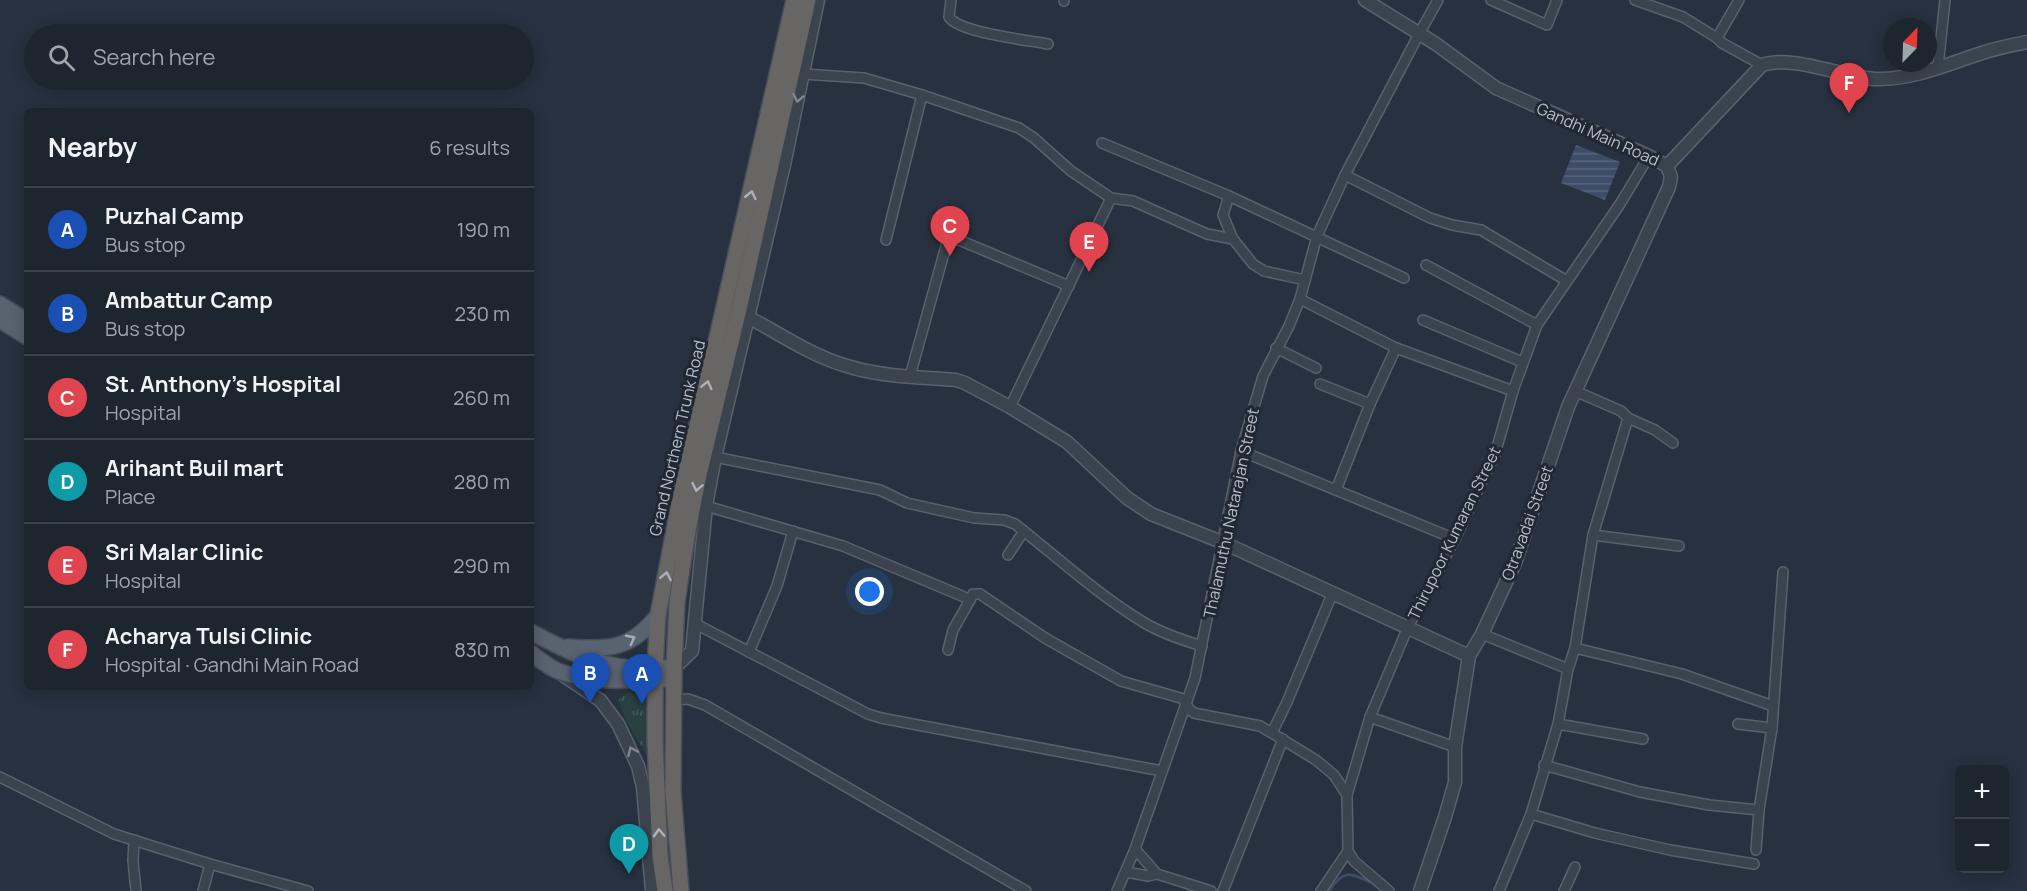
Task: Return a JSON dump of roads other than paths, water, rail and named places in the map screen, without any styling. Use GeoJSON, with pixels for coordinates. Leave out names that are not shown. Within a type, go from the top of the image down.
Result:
{"type":"FeatureCollection","features":[{"type":"Feature","properties":{"kind":"highway","name":"Grand Northern Trunk Road"},"geometry":{"type":"LineString","coordinates":[[665,891],[660,845],[655,741],[658,615],[679,504],[794,0]]}},
{"type":"Feature","properties":{"kind":"highway","name":"Grand Northern Trunk Road"},"geometry":{"type":"LineString","coordinates":[[681,891],[673,792],[677,602],[688,530],[808,0]]}},
{"type":"Feature","properties":{"kind":"main road"},"geometry":{"type":"LineString","coordinates":[[0,304],[24,319]]}},
{"type":"Feature","properties":{"kind":"main road"},"geometry":{"type":"LineString","coordinates":[[0,320],[24,335]]}},
{"type":"Feature","properties":{"kind":"main road"},"geometry":{"type":"LineString","coordinates":[[554,644],[589,648],[616,647],[645,631],[658,615]]}},
{"type":"Feature","properties":{"kind":"main road"},"geometry":{"type":"LineString","coordinates":[[534,634],[571,653],[595,661],[655,673]]}},
{"type":"Feature","properties":{"kind":"main road"},"geometry":{"type":"LineString","coordinates":[[534,655],[556,670],[584,678],[609,680],[655,673],[674,673]]}},
{"type":"Feature","properties":{"kind":"street"},"geometry":{"type":"LineString","coordinates":[[674,673],[692,651],[706,506],[818,0]]}},
{"type":"Feature","properties":{"kind":"street"},"geometry":{"type":"LineString","coordinates":[[951,0],[949,17],[954,22],[980,32],[1048,44]]}},
{"type":"Feature","properties":{"kind":"street","name":"Gandhi Main Road"},"geometry":{"type":"LineString","coordinates":[[1365,0],[1419,34],[1496,88],[1667,166],[1762,65]]}},
{"type":"Feature","properties":{"kind":"street","name":"Thalamuthu Natarajan Street"},"geometry":{"type":"LineString","coordinates":[[1117,891],[1135,849],[1195,678],[1241,452],[1257,394],[1276,348],[1290,326],[1300,299],[1317,236],[1345,176],[1438,0]]}},
{"type":"Feature","properties":{"kind":"street"},"geometry":{"type":"LineString","coordinates":[[1491,0],[1547,25],[1557,0]]}},
{"type":"Feature","properties":{"kind":"street"},"geometry":{"type":"LineString","coordinates":[[1635,0],[1683,16],[1722,43],[1762,65],[1779,62],[1875,79],[1912,76],[1986,52],[2027,42]]}},
{"type":"Feature","properties":{"kind":"street"},"geometry":{"type":"LineString","coordinates":[[1717,38],[1739,0]]}},
{"type":"Feature","properties":{"kind":"street"},"geometry":{"type":"LineString","coordinates":[[1938,67],[1945,0]]}},
{"type":"Feature","properties":{"kind":"street"},"geometry":{"type":"LineString","coordinates":[[803,74],[864,78],[1019,128],[1034,138],[1071,171],[1111,198],[1133,201],[1207,234],[1233,238]]}},
{"type":"Feature","properties":{"kind":"street"},"geometry":{"type":"LineString","coordinates":[[886,240],[922,95]]}},
{"type":"Feature","properties":{"kind":"street"},"geometry":{"type":"LineString","coordinates":[[1102,144],[1229,196],[1404,278]]}},
{"type":"Feature","properties":{"kind":"street","name":"Thirupoor Kumaran Street"},"geometry":{"type":"LineString","coordinates":[[1348,851],[1347,795],[1370,717],[1408,627],[1455,539],[1495,454],[1522,362],[1537,325],[1620,204],[1649,156]]}},
{"type":"Feature","properties":{"kind":"street","name":"Otravadai Street"},"geometry":{"type":"LineString","coordinates":[[1420,891],[1455,782],[1455,747],[1469,656],[1482,634],[1515,563],[1568,407],[1670,187],[1671,177],[1667,166]]}},
{"type":"Feature","properties":{"kind":"street"},"geometry":{"type":"LineString","coordinates":[[1345,176],[1422,214],[1452,225],[1481,230],[1567,281]]}},
{"type":"Feature","properties":{"kind":"street"},"geometry":{"type":"LineString","coordinates":[[1229,196],[1223,215],[1233,238],[1253,264],[1264,272],[1305,280]]}},
{"type":"Feature","properties":{"kind":"street"},"geometry":{"type":"LineString","coordinates":[[1010,407],[1111,198]]}},
{"type":"Feature","properties":{"kind":"street"},"geometry":{"type":"LineString","coordinates":[[910,376],[949,240],[959,240],[1069,286]]}},
{"type":"Feature","properties":{"kind":"street"},"geometry":{"type":"LineString","coordinates":[[1426,265],[1537,325]]}},
{"type":"Feature","properties":{"kind":"street"},"geometry":{"type":"LineString","coordinates":[[1300,299],[1396,348],[1513,391]]}},
{"type":"Feature","properties":{"kind":"street"},"geometry":{"type":"LineString","coordinates":[[748,317],[825,358],[845,366],[867,372],[965,383],[1067,442],[1127,498],[1151,514],[1224,543],[1469,656]]}},
{"type":"Feature","properties":{"kind":"street"},"geometry":{"type":"LineString","coordinates":[[1423,321],[1522,362]]}},
{"type":"Feature","properties":{"kind":"street"},"geometry":{"type":"LineString","coordinates":[[1276,348],[1316,368]]}},
{"type":"Feature","properties":{"kind":"street"},"geometry":{"type":"LineString","coordinates":[[1336,490],[1370,404],[1396,348]]}},
{"type":"Feature","properties":{"kind":"street"},"geometry":{"type":"LineString","coordinates":[[1320,384],[1370,404]]}},
{"type":"Feature","properties":{"kind":"street"},"geometry":{"type":"LineString","coordinates":[[1575,391],[1622,411],[1628,418],[1655,430],[1673,443]]}},
{"type":"Feature","properties":{"kind":"street"},"geometry":{"type":"LineString","coordinates":[[1499,891],[1531,814],[1558,724],[1568,669],[1575,648],[1593,535],[1628,418]]}},
{"type":"Feature","properties":{"kind":"street"},"geometry":{"type":"LineString","coordinates":[[1241,452],[1455,539]]}},
{"type":"Feature","properties":{"kind":"street"},"geometry":{"type":"LineString","coordinates":[[716,457],[880,490],[907,503],[974,518],[1004,520],[1016,524],[1101,593],[1143,622],[1176,638],[1202,646]]}},
{"type":"Feature","properties":{"kind":"street"},"geometry":{"type":"LineString","coordinates":[[706,506],[843,546],[970,600]]}},
{"type":"Feature","properties":{"kind":"street"},"geometry":{"type":"LineString","coordinates":[[749,652],[777,586],[793,531]]}},
{"type":"Feature","properties":{"kind":"street"},"geometry":{"type":"LineString","coordinates":[[1008,555],[1024,531]]}},
{"type":"Feature","properties":{"kind":"street"},"geometry":{"type":"LineString","coordinates":[[1593,535],[1679,546]]}},
{"type":"Feature","properties":{"kind":"street"},"geometry":{"type":"LineString","coordinates":[[1756,850],[1759,810],[1772,728],[1783,572]]}},
{"type":"Feature","properties":{"kind":"street"},"geometry":{"type":"LineString","coordinates":[[1272,732],[1333,592]]}},
{"type":"Feature","properties":{"kind":"street"},"geometry":{"type":"LineString","coordinates":[[948,650],[953,630],[970,600],[974,594],[980,594],[1045,638],[1122,681],[1184,699],[1194,713],[1260,726],[1272,732],[1316,760],[1334,775],[1347,795]]}},
{"type":"Feature","properties":{"kind":"street"},"geometry":{"type":"LineString","coordinates":[[694,623],[868,714],[1162,771]]}},
{"type":"Feature","properties":{"kind":"street"},"geometry":{"type":"LineString","coordinates":[[1482,634],[1568,669]]}},
{"type":"Feature","properties":{"kind":"street"},"geometry":{"type":"LineString","coordinates":[[1575,648],[1683,674],[1773,706]]}},
{"type":"Feature","properties":{"kind":"street"},"geometry":{"type":"LineString","coordinates":[[556,670],[601,701],[618,724],[638,766],[643,787],[652,891]]}},
{"type":"Feature","properties":{"kind":"street"},"geometry":{"type":"LineString","coordinates":[[674,700],[688,699],[705,705],[1026,891]]}},
{"type":"Feature","properties":{"kind":"street"},"geometry":{"type":"LineString","coordinates":[[1370,717],[1455,747]]}},
{"type":"Feature","properties":{"kind":"street"},"geometry":{"type":"LineString","coordinates":[[1558,724],[1643,739]]}},
{"type":"Feature","properties":{"kind":"street"},"geometry":{"type":"LineString","coordinates":[[1738,724],[1772,728]]}},
{"type":"Feature","properties":{"kind":"street"},"geometry":{"type":"LineString","coordinates":[[1223,891],[1283,739]]}},
{"type":"Feature","properties":{"kind":"street"},"geometry":{"type":"LineString","coordinates":[[1545,765],[1640,792],[1709,805],[1759,810]]}},
{"type":"Feature","properties":{"kind":"street"},"geometry":{"type":"LineString","coordinates":[[0,777],[105,830],[210,864],[308,891]]}},
{"type":"Feature","properties":{"kind":"street"},"geometry":{"type":"LineString","coordinates":[[1531,814],[1670,850],[1754,864]]}},
{"type":"Feature","properties":{"kind":"street"},"geometry":{"type":"LineString","coordinates":[[134,840],[133,861],[136,891]]}},
{"type":"Feature","properties":{"kind":"street"},"geometry":{"type":"LineString","coordinates":[[1135,849],[1157,874],[1210,891]]}},
{"type":"Feature","properties":{"kind":"street"},"geometry":{"type":"LineString","coordinates":[[1321,891],[1348,851],[1354,861],[1389,891]]}},
{"type":"Feature","properties":{"kind":"street"},"geometry":{"type":"LineString","coordinates":[[203,891],[210,864]]}},
{"type":"Feature","properties":{"kind":"street"},"geometry":{"type":"LineString","coordinates":[[1564,891],[1575,867]]}},
{"type":"Feature","properties":{"kind":"street"},"geometry":{"type":"LineString","coordinates":[[1126,872],[1149,876],[1157,874]]}},
{"type":"Feature","properties":{"kind":"street"},"geometry":{"type":"LineString","coordinates":[[265,891],[268,880]]}},
{"type":"Feature","properties":{"kind":"street"},"geometry":{"type":"LineString","coordinates":[[1171,891],[1175,880]]}},
{"type":"Feature","properties":{"kind":"water"},"geometry":{"type":"Polygon","coordinates":[[[1576,145],[1620,162],[1605,200],[1561,183],[1576,145]]]}},
{"type":"Feature","properties":{"kind":"waterway"},"geometry":{"type":"LineString","coordinates":[[1329,891],[1338,879],[1347,875],[1357,876],[1370,882]]}},
{"type":"Feature","properties":{"kind":"place","name":"Acharya Tulsi Clinic"},"geometry":{"type":"Point","coordinates":[1849,113]}},
{"type":"Feature","properties":{"kind":"place","name":"St. Anthony's Hospital"},"geometry":{"type":"Point","coordinates":[950,256]}},
{"type":"Feature","properties":{"kind":"place","name":"Sri Malar Clinic"},"geometry":{"type":"Point","coordinates":[1089,272]}},
{"type":"Feature","properties":{"kind":"place","name":"Ambattur Camp"},"geometry":{"type":"Point","coordinates":[590,703]}},
{"type":"Feature","properties":{"kind":"place","name":"Puzhal Camp"},"geometry":{"type":"Point","coordinates":[642,704]}},
{"type":"Feature","properties":{"kind":"place","name":"Arihant Buil mart"},"geometry":{"type":"Point","coordinates":[629,874]}}]}
